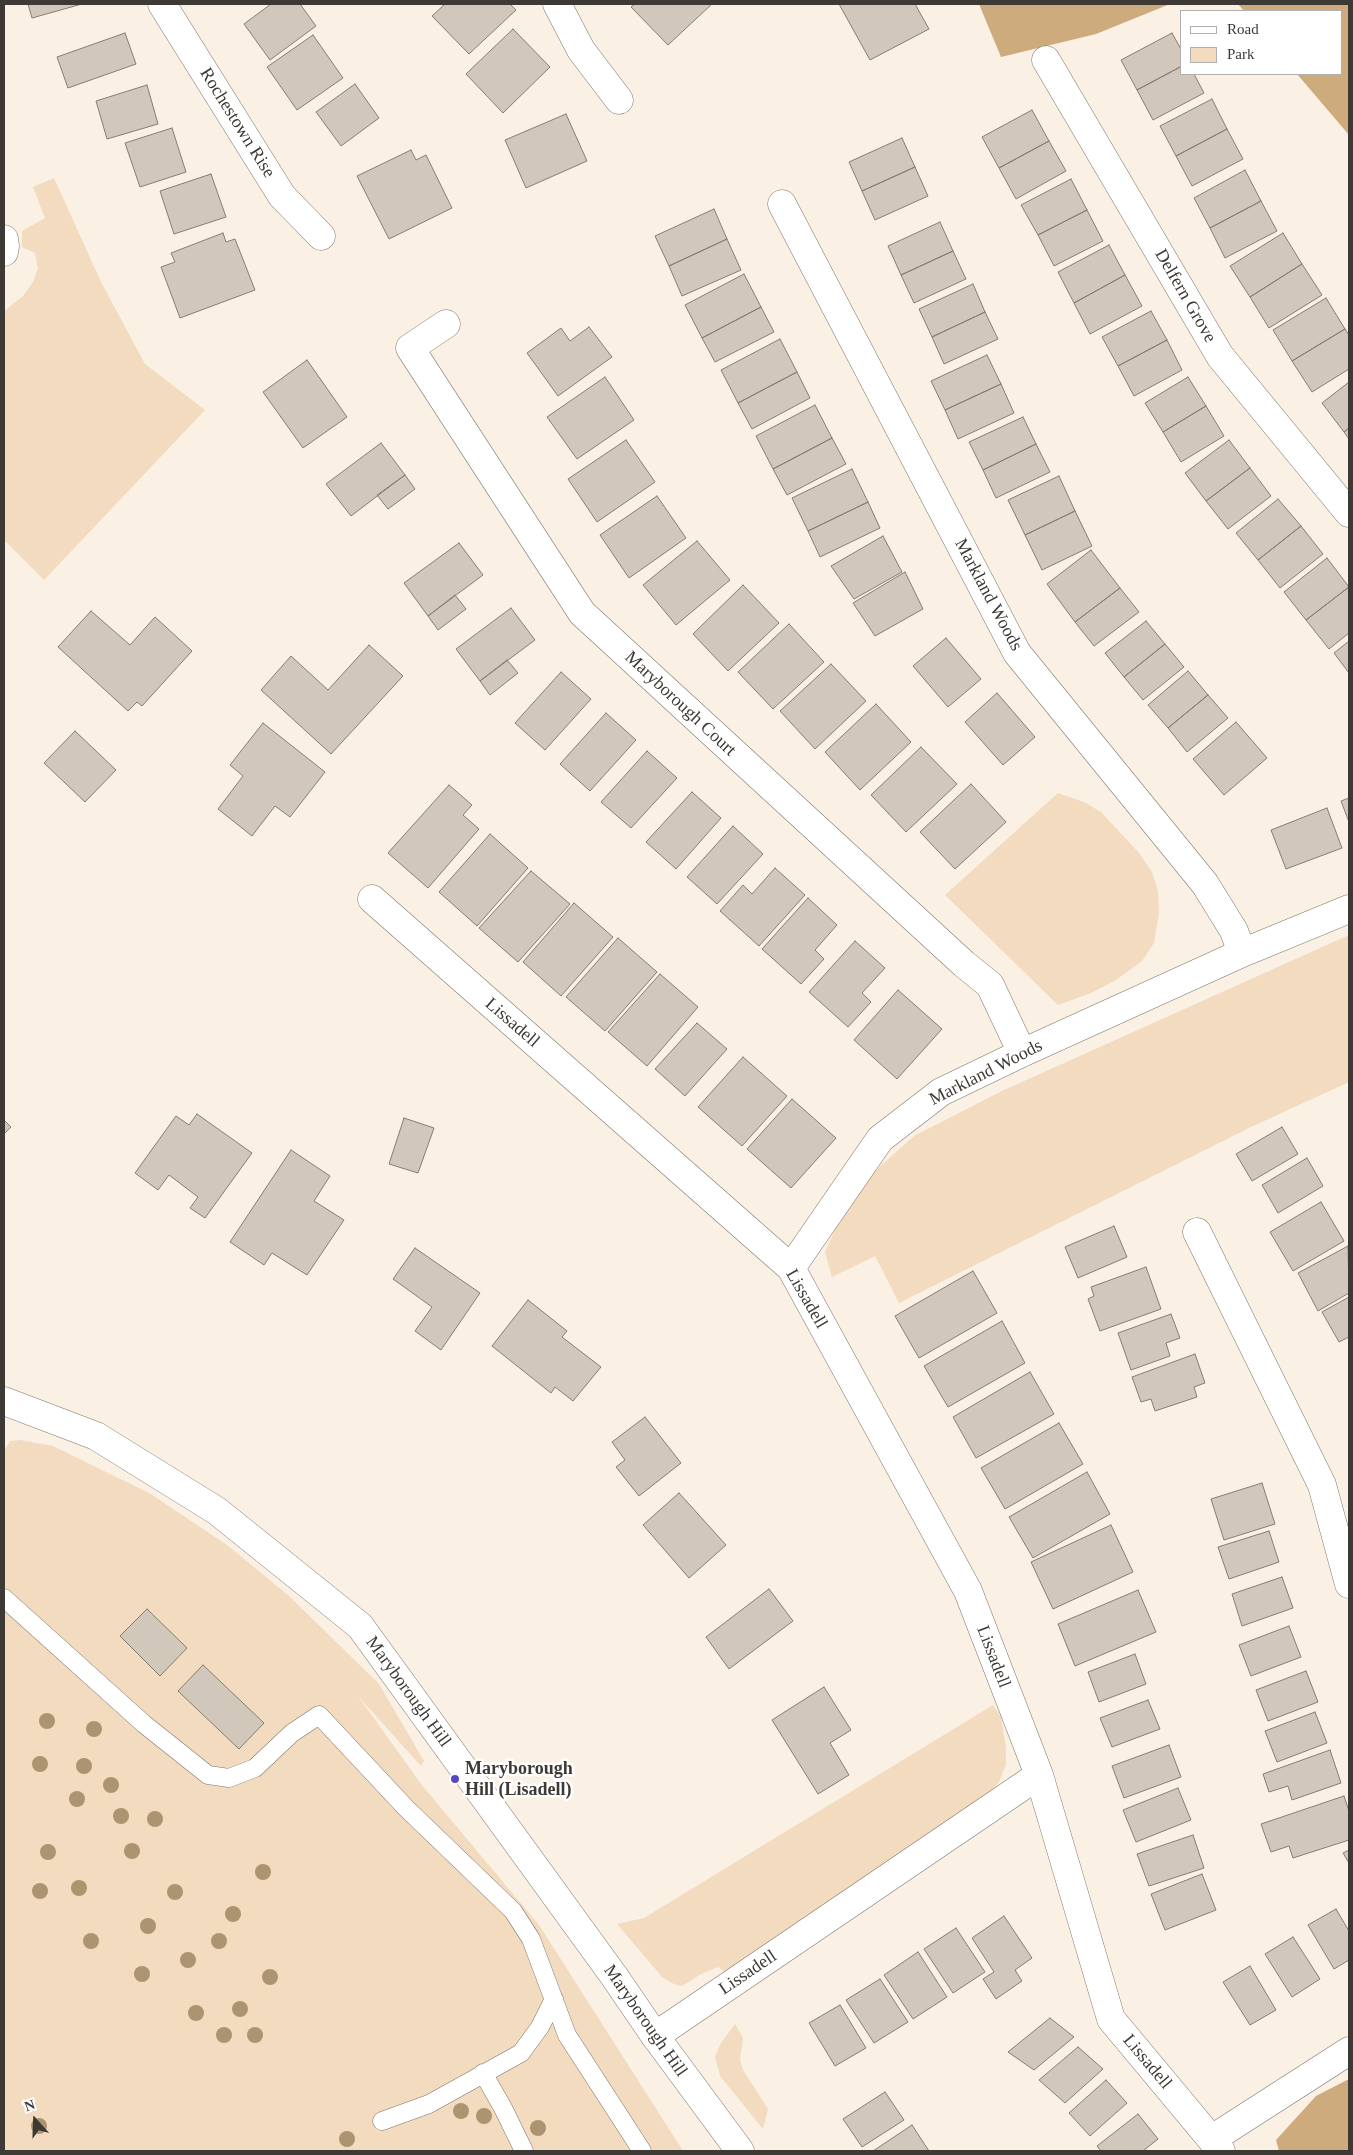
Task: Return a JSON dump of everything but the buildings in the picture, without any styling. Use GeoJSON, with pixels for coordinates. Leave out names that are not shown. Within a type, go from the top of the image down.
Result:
{"type":"FeatureCollection","features":[{"type":"Feature","properties":{"kind":"street","name":"Rochestown Rise"},"geometry":{"type":"LineString","coordinates":[[162,4],[282,196],[320,236]]}},
{"type":"Feature","properties":{"kind":"street"},"geometry":{"type":"LineString","coordinates":[[557,4],[581,50],[619,100]]}},
{"type":"Feature","properties":{"kind":"street","name":"Delfern Grove"},"geometry":{"type":"LineString","coordinates":[[1046,60],[1220,356],[1349,513]]}},
{"type":"Feature","properties":{"kind":"street","name":"Markland Woods"},"geometry":{"type":"LineString","coordinates":[[782,204],[1017,653],[1205,884],[1234,931],[1242,953]]}},
{"type":"Feature","properties":{"kind":"street"},"geometry":{"type":"LineString","coordinates":[[4,239],[6,246],[4,252]]}},
{"type":"Feature","properties":{"kind":"street","name":"Maryborough Court"},"geometry":{"type":"LineString","coordinates":[[446,324],[410,348],[582,613],[964,964],[990,985],[1022,1053]]}},
{"type":"Feature","properties":{"kind":"street","name":"Lissadell"},"geometry":{"type":"LineString","coordinates":[[372,899],[791,1268],[968,1591],[1039,1775],[1111,2019],[1216,2145],[1349,2051]]}},
{"type":"Feature","properties":{"kind":"street","name":"Markland Woods"},"geometry":{"type":"LineString","coordinates":[[791,1268],[880,1139],[940,1092],[1242,953],[1349,910]]}},
{"type":"Feature","properties":{"kind":"street"},"geometry":{"type":"LineString","coordinates":[[1197,1232],[1322,1485],[1349,1584]]}},
{"type":"Feature","properties":{"kind":"street","name":"Maryborough Hill"},"geometry":{"type":"LineString","coordinates":[[4,1401],[96,1436],[217,1511],[360,1626],[740,2151]]}},
{"type":"Feature","properties":{"kind":"street","name":"Lissadell"},"geometry":{"type":"LineString","coordinates":[[655,2036],[1039,1775]]}},
{"type":"Feature","properties":{"kind":"lane"},"geometry":{"type":"LineString","coordinates":[[4,1598],[144,1724],[208,1776],[229,1778],[255,1768],[292,1733],[319,1715],[406,1808],[513,1911],[531,1939],[568,2035],[642,2151]]}},
{"type":"Feature","properties":{"kind":"lane"},"geometry":{"type":"LineString","coordinates":[[382,2121],[429,2104],[521,2053],[540,2027],[554,1999]]}},
{"type":"Feature","properties":{"kind":"lane"},"geometry":{"type":"LineString","coordinates":[[484,2073],[524,2151]]}},
{"type":"Feature","properties":{"kind":"green space"},"geometry":{"type":"Polygon","coordinates":[[[54,178],[101,282],[145,364],[205,410],[44,580],[4,540],[4,311],[23,296],[33,282],[38,268],[35,253],[22,247],[22,231],[45,218],[33,187],[54,178]]]}},
{"type":"Feature","properties":{"kind":"green space"},"geometry":{"type":"Polygon","coordinates":[[[1058,793],[1084,802],[1101,812],[1139,853],[1152,872],[1158,891],[1159,913],[1154,943],[1142,961],[1116,980],[1091,993],[1058,1005],[945,895],[1058,793]]]}},
{"type":"Feature","properties":{"kind":"green space"},"geometry":{"type":"Polygon","coordinates":[[[1349,935],[1349,1082],[1253,1126],[899,1303],[875,1256],[832,1277],[825,1252],[842,1214],[875,1171],[914,1136],[1002,1091],[1349,935]]]}},
{"type":"Feature","properties":{"kind":"green space"},"geometry":{"type":"Polygon","coordinates":[[[20,1440],[53,1446],[149,1493],[227,1545],[289,1596],[379,1684],[424,1761],[421,1766],[358,1696],[421,1784],[539,1925],[683,2151],[4,2151],[4,1451],[10,1441],[20,1440]]]}},
{"type":"Feature","properties":{"kind":"green space"},"geometry":{"type":"Polygon","coordinates":[[[993,1705],[1001,1717],[1006,1748],[1006,1764],[999,1782],[986,1798],[725,1972],[718,1967],[701,1974],[682,1986],[674,1984],[663,1978],[617,1924],[644,1918],[993,1705]]]}},
{"type":"Feature","properties":{"kind":"green space"},"geometry":{"type":"Polygon","coordinates":[[[735,2024],[743,2038],[740,2060],[743,2070],[768,2109],[763,2129],[720,2076],[715,2057],[721,2043],[735,2024]]]}},
{"type":"Feature","properties":{"kind":"shaded area"},"geometry":{"type":"Polygon","coordinates":[[[979,4],[1170,4],[1096,34],[1001,57],[979,4]]]}},
{"type":"Feature","properties":{"kind":"shaded area"},"geometry":{"type":"Polygon","coordinates":[[[1238,4],[1349,4],[1349,135],[1298,75],[1343,75],[1343,10],[1243,10],[1238,4]]]}},
{"type":"Feature","properties":{"kind":"shaded area"},"geometry":{"type":"Polygon","coordinates":[[[1349,2079],[1349,2151],[1279,2151],[1276,2140],[1316,2096],[1349,2079]]]}},
{"type":"Feature","properties":{"kind":"place","name":"Maryborough Hill (Lisadell)"},"geometry":{"type":"Point","coordinates":[455,1779]}}]}
